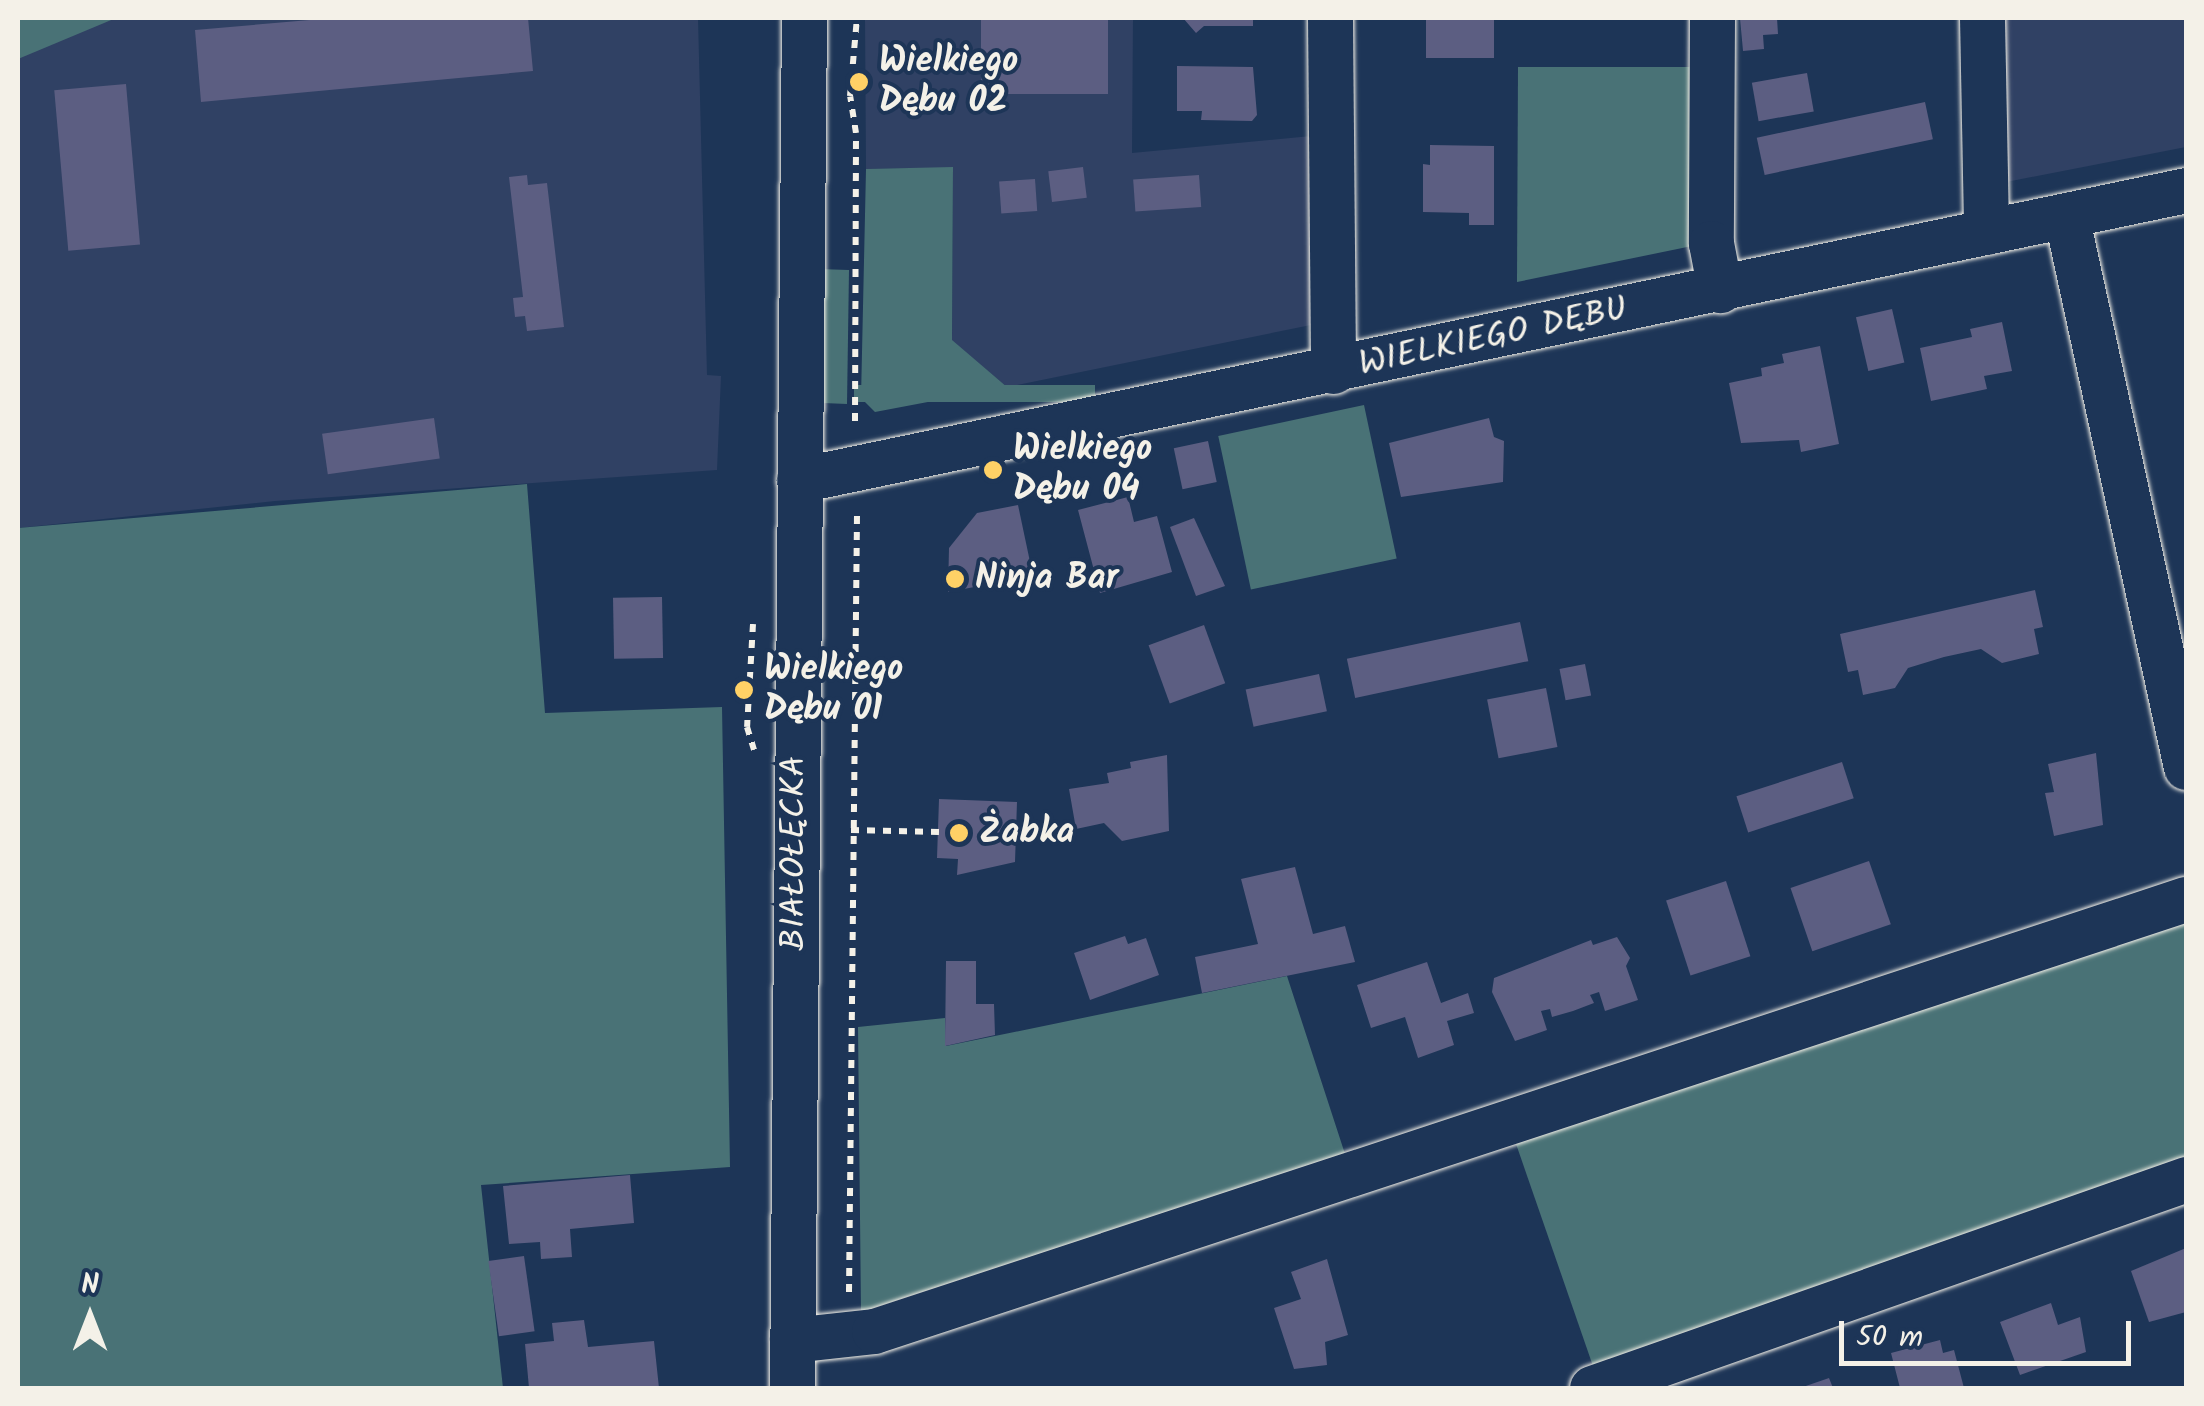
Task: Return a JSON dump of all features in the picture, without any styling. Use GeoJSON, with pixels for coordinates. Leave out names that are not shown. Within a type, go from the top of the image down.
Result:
{"type":"FeatureCollection","features":[{"type":"Feature","properties":{"kind":"street","name":"BIAŁOŁĘCKA"},"geometry":{"type":"LineString","coordinates":[[792,1388],[804,18]]}},
{"type":"Feature","properties":{"kind":"street"},"geometry":{"type":"LineString","coordinates":[[1330,18],[1332,371]]}},
{"type":"Feature","properties":{"kind":"street"},"geometry":{"type":"LineString","coordinates":[[1712,18],[1711,242],[1720,290]]}},
{"type":"Feature","properties":{"kind":"street"},"geometry":{"type":"LineString","coordinates":[[1982,18],[1986,232]]}},
{"type":"Feature","properties":{"kind":"street","name":"WIELKIEGO DĘBU"},"geometry":{"type":"LineString","coordinates":[[798,480],[2186,190]]}},
{"type":"Feature","properties":{"kind":"street"},"geometry":{"type":"LineString","coordinates":[[2066,215],[2186,767]]}},
{"type":"Feature","properties":{"kind":"street"},"geometry":{"type":"LineString","coordinates":[[792,1340],[849,1336],[2186,899]]}},
{"type":"Feature","properties":{"kind":"street"},"geometry":{"type":"LineString","coordinates":[[1592,1388],[2186,1179]]}},
{"type":"Feature","properties":{"kind":"path"},"geometry":{"type":"LineString","coordinates":[[855,422],[856,133],[850,96],[856,18]]}},
{"type":"Feature","properties":{"kind":"path"},"geometry":{"type":"LineString","coordinates":[[849,1336],[850,830],[858,498]]}},
{"type":"Feature","properties":{"kind":"path"},"geometry":{"type":"LineString","coordinates":[[850,830],[939,832]]}},
{"type":"Feature","properties":{"kind":"shaded area"},"geometry":{"type":"Polygon","coordinates":[[[18,18],[698,18],[707,375],[721,376],[717,470],[275,501],[18,528],[18,18]]]}},
{"type":"Feature","properties":{"kind":"shaded area"},"geometry":{"type":"Polygon","coordinates":[[[865,18],[1133,18],[1132,153],[1311,136],[1311,325],[1007,387],[952,341],[953,168],[866,169],[865,18]]]}},
{"type":"Feature","properties":{"kind":"shaded area"},"geometry":{"type":"Polygon","coordinates":[[[1995,18],[2186,18],[2186,147],[1996,184],[1995,18]]]}},
{"type":"Feature","properties":{"kind":"green space"},"geometry":{"type":"Polygon","coordinates":[[[18,18],[116,18],[18,59],[18,18]]]}},
{"type":"Feature","properties":{"kind":"green space"},"geometry":{"type":"Polygon","coordinates":[[[1518,67],[1693,67],[1692,246],[1517,282],[1518,67]]]}},
{"type":"Feature","properties":{"kind":"green space"},"geometry":{"type":"Polygon","coordinates":[[[953,167],[952,340],[1007,387],[875,412],[861,398],[866,169],[953,167]]]}},
{"type":"Feature","properties":{"kind":"green space"},"geometry":{"type":"Polygon","coordinates":[[[818,269],[849,270],[847,404],[823,403],[818,269]]]}},
{"type":"Feature","properties":{"kind":"green space"},"geometry":{"type":"Polygon","coordinates":[[[854,385],[1095,385],[1095,402],[854,402],[854,385]]]}},
{"type":"Feature","properties":{"kind":"green space"},"geometry":{"type":"Polygon","coordinates":[[[1364,405],[1397,559],[1251,590],[1218,436],[1364,405]]]}},
{"type":"Feature","properties":{"kind":"green space"},"geometry":{"type":"Polygon","coordinates":[[[527,484],[545,713],[722,707],[730,1167],[481,1185],[503,1388],[18,1388],[18,528],[527,484]]]}},
{"type":"Feature","properties":{"kind":"green space"},"geometry":{"type":"Polygon","coordinates":[[[2186,914],[2186,1157],[1594,1369],[1514,1138],[2186,914]]]}},
{"type":"Feature","properties":{"kind":"green space"},"geometry":{"type":"Polygon","coordinates":[[[1287,976],[1345,1154],[861,1312],[858,1027],[945,1018],[946,1046],[1287,976]]]}},
{"type":"Feature","properties":{"kind":"building"},"geometry":{"type":"Polygon","coordinates":[[[333,18],[528,18],[533,71],[201,102],[195,30],[333,18]]]}},
{"type":"Feature","properties":{"kind":"building"},"geometry":{"type":"Polygon","coordinates":[[[981,18],[1108,18],[1108,94],[981,94],[981,18]]]}},
{"type":"Feature","properties":{"kind":"building"},"geometry":{"type":"Polygon","coordinates":[[[1183,18],[1253,18],[1253,26],[1204,26],[1196,33],[1183,18]]]}},
{"type":"Feature","properties":{"kind":"building"},"geometry":{"type":"Polygon","coordinates":[[[1426,18],[1494,18],[1494,58],[1426,58],[1426,18]]]}},
{"type":"Feature","properties":{"kind":"building"},"geometry":{"type":"Polygon","coordinates":[[[1740,18],[1777,18],[1778,34],[1763,35],[1764,49],[1743,51],[1740,18]]]}},
{"type":"Feature","properties":{"kind":"building"},"geometry":{"type":"Polygon","coordinates":[[[1177,66],[1253,67],[1257,115],[1252,121],[1201,120],[1202,111],[1177,111],[1177,66]]]}},
{"type":"Feature","properties":{"kind":"building"},"geometry":{"type":"Polygon","coordinates":[[[1807,73],[1814,111],[1759,121],[1752,83],[1807,73]]]}},
{"type":"Feature","properties":{"kind":"building"},"geometry":{"type":"Polygon","coordinates":[[[126,84],[140,244],[68,251],[54,90],[126,84]]]}},
{"type":"Feature","properties":{"kind":"building"},"geometry":{"type":"Polygon","coordinates":[[[1925,102],[1933,139],[1765,175],[1757,138],[1925,102]]]}},
{"type":"Feature","properties":{"kind":"building"},"geometry":{"type":"Polygon","coordinates":[[[1430,145],[1494,146],[1494,225],[1469,225],[1469,213],[1423,212],[1423,164],[1430,165],[1430,145]]]}},
{"type":"Feature","properties":{"kind":"building"},"geometry":{"type":"Polygon","coordinates":[[[1083,167],[1087,198],[1052,202],[1048,171],[1083,167]]]}},
{"type":"Feature","properties":{"kind":"building"},"geometry":{"type":"Polygon","coordinates":[[[527,175],[528,185],[547,183],[564,327],[527,331],[525,316],[515,317],[513,298],[523,297],[509,177],[527,175]]]}},
{"type":"Feature","properties":{"kind":"building"},"geometry":{"type":"Polygon","coordinates":[[[1199,175],[1201,207],[1135,212],[1133,180],[1199,175]]]}},
{"type":"Feature","properties":{"kind":"building"},"geometry":{"type":"Polygon","coordinates":[[[1035,179],[1037,211],[1001,213],[999,182],[1035,179]]]}},
{"type":"Feature","properties":{"kind":"building"},"geometry":{"type":"Polygon","coordinates":[[[1892,309],[1904,363],[1868,371],[1856,317],[1892,309]]]}},
{"type":"Feature","properties":{"kind":"building"},"geometry":{"type":"Polygon","coordinates":[[[2002,322],[2012,371],[1984,376],[1987,389],[1931,401],[1920,348],[1972,337],[1970,329],[2002,322]]]}},
{"type":"Feature","properties":{"kind":"building"},"geometry":{"type":"Polygon","coordinates":[[[1820,346],[1839,444],[1801,452],[1799,440],[1741,443],[1729,383],[1762,376],[1761,368],[1784,363],[1782,354],[1820,346]]]}},
{"type":"Feature","properties":{"kind":"building"},"geometry":{"type":"Polygon","coordinates":[[[434,418],[440,459],[328,474],[322,434],[434,418]]]}},
{"type":"Feature","properties":{"kind":"building"},"geometry":{"type":"Polygon","coordinates":[[[1489,418],[1494,437],[1504,441],[1503,482],[1401,497],[1389,443],[1489,418]]]}},
{"type":"Feature","properties":{"kind":"building"},"geometry":{"type":"Polygon","coordinates":[[[1208,441],[1217,482],[1182,489],[1174,448],[1208,441]]]}},
{"type":"Feature","properties":{"kind":"building"},"geometry":{"type":"Polygon","coordinates":[[[1128,497],[1134,522],[1157,516],[1172,572],[1100,593],[1078,510],[1128,497]]]}},
{"type":"Feature","properties":{"kind":"building"},"geometry":{"type":"Polygon","coordinates":[[[1018,505],[1033,576],[948,592],[949,548],[977,513],[1018,505]]]}},
{"type":"Feature","properties":{"kind":"building"},"geometry":{"type":"Polygon","coordinates":[[[1194,518],[1225,586],[1196,596],[1170,527],[1194,518]]]}},
{"type":"Feature","properties":{"kind":"building"},"geometry":{"type":"Polygon","coordinates":[[[2035,590],[2043,627],[2034,629],[2039,654],[2002,663],[1981,649],[1944,657],[1908,668],[1895,688],[1863,695],[1858,670],[1848,672],[1840,634],[2035,590]]]}},
{"type":"Feature","properties":{"kind":"building"},"geometry":{"type":"Polygon","coordinates":[[[662,597],[663,658],[614,659],[613,598],[662,597]]]}},
{"type":"Feature","properties":{"kind":"building"},"geometry":{"type":"Polygon","coordinates":[[[1520,622],[1528,661],[1355,698],[1347,659],[1520,622]]]}},
{"type":"Feature","properties":{"kind":"building"},"geometry":{"type":"Polygon","coordinates":[[[1204,625],[1225,683],[1170,703],[1149,645],[1204,625]]]}},
{"type":"Feature","properties":{"kind":"building"},"geometry":{"type":"Polygon","coordinates":[[[1585,664],[1591,695],[1566,700],[1559,669],[1585,664]]]}},
{"type":"Feature","properties":{"kind":"building"},"geometry":{"type":"Polygon","coordinates":[[[1319,674],[1327,711],[1254,727],[1246,690],[1319,674]]]}},
{"type":"Feature","properties":{"kind":"building"},"geometry":{"type":"Polygon","coordinates":[[[1546,688],[1557,747],[1499,758],[1487,699],[1546,688]]]}},
{"type":"Feature","properties":{"kind":"building"},"geometry":{"type":"Polygon","coordinates":[[[2096,753],[2103,825],[2054,836],[2045,793],[2054,792],[2048,764],[2096,753]]]}},
{"type":"Feature","properties":{"kind":"building"},"geometry":{"type":"Polygon","coordinates":[[[1167,755],[1169,831],[1122,841],[1104,823],[1076,829],[1069,789],[1109,783],[1107,773],[1131,768],[1130,762],[1167,755]]]}},
{"type":"Feature","properties":{"kind":"building"},"geometry":{"type":"Polygon","coordinates":[[[1842,762],[1854,798],[1748,832],[1736,796],[1842,762]]]}},
{"type":"Feature","properties":{"kind":"building"},"geometry":{"type":"Polygon","coordinates":[[[939,799],[1017,802],[1015,862],[957,875],[958,859],[937,858],[939,799]]]}},
{"type":"Feature","properties":{"kind":"building"},"geometry":{"type":"Polygon","coordinates":[[[1869,861],[1891,924],[1812,951],[1791,888],[1869,861]]]}},
{"type":"Feature","properties":{"kind":"building"},"geometry":{"type":"Polygon","coordinates":[[[1295,867],[1313,934],[1345,926],[1355,962],[1202,993],[1195,957],[1258,944],[1241,879],[1295,867]]]}},
{"type":"Feature","properties":{"kind":"building"},"geometry":{"type":"Polygon","coordinates":[[[1726,881],[1750,956],[1690,976],[1666,900],[1726,881]]]}},
{"type":"Feature","properties":{"kind":"building"},"geometry":{"type":"Polygon","coordinates":[[[1125,936],[1128,944],[1146,938],[1159,975],[1090,1000],[1074,953],[1125,936]]]}},
{"type":"Feature","properties":{"kind":"building"},"geometry":{"type":"Polygon","coordinates":[[[1617,937],[1630,958],[1626,966],[1638,1000],[1605,1011],[1599,992],[1590,995],[1594,1003],[1573,1011],[1552,1017],[1550,1009],[1541,1011],[1547,1030],[1515,1041],[1492,992],[1494,978],[1591,940],[1593,945],[1617,937]]]}},
{"type":"Feature","properties":{"kind":"building"},"geometry":{"type":"Polygon","coordinates":[[[946,961],[976,961],[976,1004],[994,1004],[995,1035],[945,1046],[946,961]]]}},
{"type":"Feature","properties":{"kind":"building"},"geometry":{"type":"Polygon","coordinates":[[[1427,962],[1441,1003],[1468,993],[1474,1013],[1447,1021],[1454,1045],[1418,1058],[1405,1017],[1371,1028],[1357,985],[1427,962]]]}},
{"type":"Feature","properties":{"kind":"building"},"geometry":{"type":"Polygon","coordinates":[[[630,1175],[634,1223],[570,1229],[572,1257],[541,1259],[540,1242],[509,1244],[503,1186],[630,1175]]]}},
{"type":"Feature","properties":{"kind":"building"},"geometry":{"type":"Polygon","coordinates":[[[2186,1248],[2186,1312],[2149,1322],[2131,1271],[2186,1248]]]}},
{"type":"Feature","properties":{"kind":"building"},"geometry":{"type":"Polygon","coordinates":[[[524,1256],[535,1331],[499,1336],[488,1261],[524,1256]]]}},
{"type":"Feature","properties":{"kind":"building"},"geometry":{"type":"Polygon","coordinates":[[[1327,1259],[1348,1335],[1325,1342],[1327,1365],[1294,1369],[1274,1308],[1301,1299],[1291,1272],[1327,1259]]]}},
{"type":"Feature","properties":{"kind":"building"},"geometry":{"type":"Polygon","coordinates":[[[2051,1303],[2058,1325],[2080,1317],[2086,1352],[2020,1375],[2000,1322],[2051,1303]]]}},
{"type":"Feature","properties":{"kind":"building"},"geometry":{"type":"Polygon","coordinates":[[[584,1320],[588,1347],[654,1341],[659,1388],[529,1388],[525,1344],[554,1341],[552,1323],[584,1320]]]}},
{"type":"Feature","properties":{"kind":"building"},"geometry":{"type":"Polygon","coordinates":[[[1940,1340],[1943,1353],[1954,1350],[1964,1388],[1900,1388],[1891,1353],[1940,1340]]]}},
{"type":"Feature","properties":{"kind":"building"},"geometry":{"type":"Polygon","coordinates":[[[1829,1378],[1833,1388],[1800,1388],[1829,1378]]]}},
{"type":"Feature","properties":{"kind":"place","name":"Wielkiego Dębu 02"},"geometry":{"type":"Point","coordinates":[859,82]}},
{"type":"Feature","properties":{"kind":"place","name":"Wielkiego Dębu 04"},"geometry":{"type":"Point","coordinates":[993,470]}},
{"type":"Feature","properties":{"kind":"place","name":"Ninja Bar"},"geometry":{"type":"Point","coordinates":[955,579]}},
{"type":"Feature","properties":{"kind":"place","name":"Wielkiego Dębu 01"},"geometry":{"type":"Point","coordinates":[744,690]}},
{"type":"Feature","properties":{"kind":"place","name":"Żabka"},"geometry":{"type":"Point","coordinates":[959,833]}}]}
